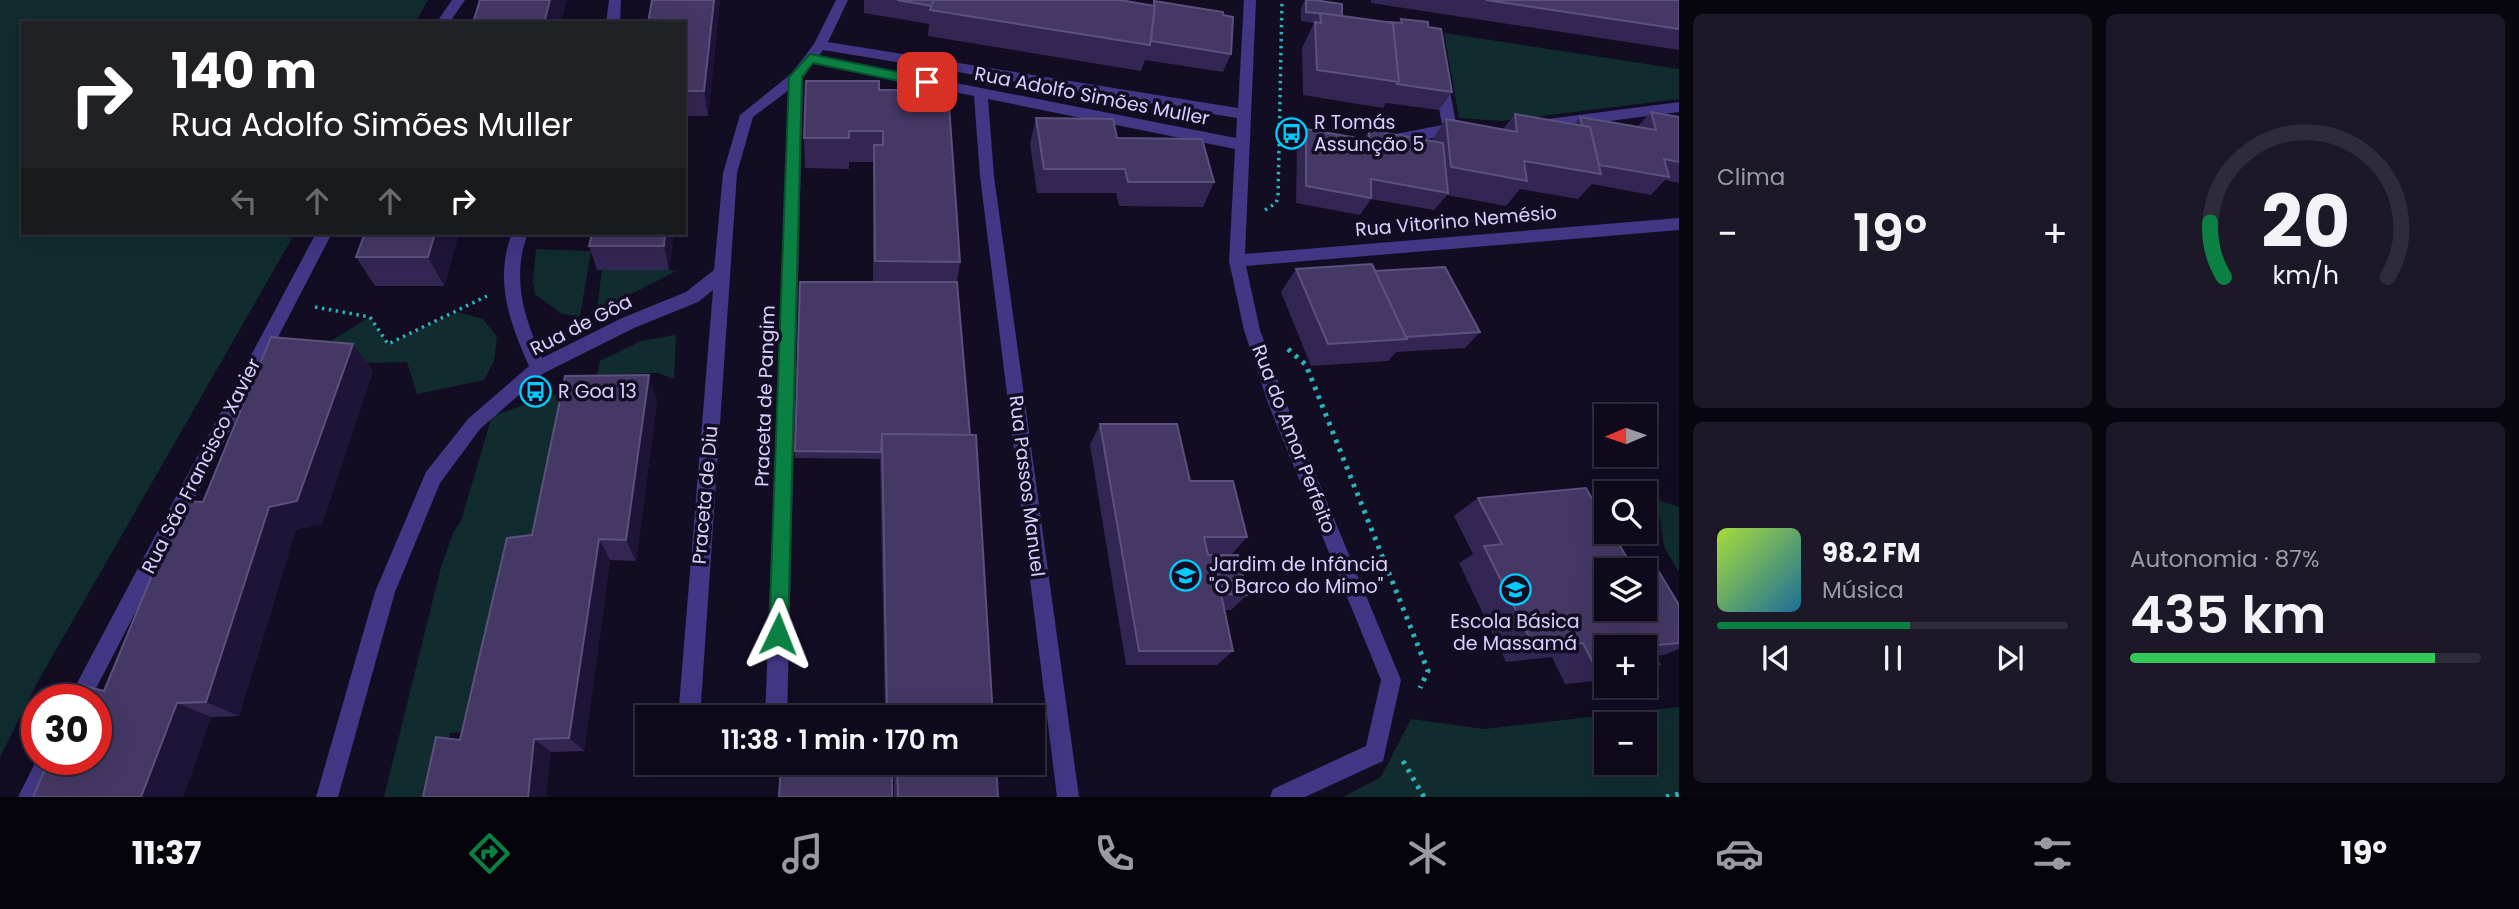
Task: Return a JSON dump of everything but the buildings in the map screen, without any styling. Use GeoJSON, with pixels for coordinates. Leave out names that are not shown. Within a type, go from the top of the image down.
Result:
{"type":"FeatureCollection","features":[{"type":"Feature","properties":{"kind":"street"},"geometry":{"type":"LineString","coordinates":[[443,21],[459,0]]}},
{"type":"Feature","properties":{"kind":"street"},"geometry":{"type":"LineString","coordinates":[[613,21],[615,0]]}},
{"type":"Feature","properties":{"kind":"street"},"geometry":{"type":"LineString","coordinates":[[722,273],[730,173],[747,115],[796,77],[815,52],[842,0]]}},
{"type":"Feature","properties":{"kind":"street"},"geometry":{"type":"LineString","coordinates":[[1237,261],[1245,114],[1244,21],[1250,0]]}},
{"type":"Feature","properties":{"kind":"street","name":"Rua Adolfo Simões Muller"},"geometry":{"type":"LineString","coordinates":[[815,52],[981,93],[1243,145]]}},
{"type":"Feature","properties":{"kind":"street","name":"Rua Adolfo Simões Muller"},"geometry":{"type":"LineString","coordinates":[[815,52],[1245,114]]}},
{"type":"Feature","properties":{"kind":"street"},"geometry":{"type":"LineString","coordinates":[[1438,64],[1450,128]]}},
{"type":"Feature","properties":{"kind":"street","name":"Praceta de Pangim"},"geometry":{"type":"LineString","coordinates":[[776,705],[796,77]]}},
{"type":"Feature","properties":{"kind":"street","name":"Rua Passos Manuel"},"geometry":{"type":"LineString","coordinates":[[981,93],[987,176],[1068,797]]}},
{"type":"Feature","properties":{"kind":"street"},"geometry":{"type":"LineString","coordinates":[[1519,128],[1679,107]]}},
{"type":"Feature","properties":{"kind":"street"},"geometry":{"type":"LineString","coordinates":[[1376,144],[1450,128],[1483,129]]}},
{"type":"Feature","properties":{"kind":"street","name":"Rua Vitorino Nemésio"},"geometry":{"type":"LineString","coordinates":[[1237,261],[1679,224]]}},
{"type":"Feature","properties":{"kind":"street","name":"Rua São Francisco Xavier"},"geometry":{"type":"LineString","coordinates":[[87,684],[323,235]]}},
{"type":"Feature","properties":{"kind":"street"},"geometry":{"type":"LineString","coordinates":[[519,235],[514,244],[509,284],[512,308],[538,368]]}},
{"type":"Feature","properties":{"kind":"street","name":"Rua do Amor Perfeito"},"geometry":{"type":"LineString","coordinates":[[1237,261],[1252,330],[1277,402],[1391,680],[1375,753],[1281,797]]}},
{"type":"Feature","properties":{"kind":"street","name":"Rua de Gôa"},"geometry":{"type":"LineString","coordinates":[[327,797],[385,592],[433,478],[474,424],[538,368],[628,323],[692,297],[722,273]]}},
{"type":"Feature","properties":{"kind":"street","name":"Praceta de Diu"},"geometry":{"type":"LineString","coordinates":[[690,705],[722,273]]}},
{"type":"Feature","properties":{"kind":"street"},"geometry":{"type":"LineString","coordinates":[[29,797],[40,775]]}},
{"type":"Feature","properties":{"kind":"path"},"geometry":{"type":"LineString","coordinates":[[1257,214],[1276,203],[1278,197],[1282,0]]}},
{"type":"Feature","properties":{"kind":"path"},"geometry":{"type":"LineString","coordinates":[[286,302],[370,317],[388,344],[458,312],[509,284]]}},
{"type":"Feature","properties":{"kind":"path"},"geometry":{"type":"LineString","coordinates":[[1666,797],[1679,794]]}},
{"type":"Feature","properties":{"kind":"green space"},"geometry":{"type":"Polygon","coordinates":[[[0,0],[428,0],[416,21],[21,21],[21,235],[294,235],[36,684],[21,684],[21,715],[0,757],[0,0]]]}},
{"type":"Feature","properties":{"kind":"green space"},"geometry":{"type":"Polygon","coordinates":[[[1444,33],[1679,69],[1679,99],[1501,121],[1459,118],[1444,33]]]}},
{"type":"Feature","properties":{"kind":"green space"},"geometry":{"type":"Polygon","coordinates":[[[536,249],[591,251],[580,316],[562,314],[535,294],[533,281],[536,249]]]}},
{"type":"Feature","properties":{"kind":"green space"},"geometry":{"type":"Polygon","coordinates":[[[602,270],[676,271],[602,309],[597,308],[602,270]]]}},
{"type":"Feature","properties":{"kind":"green space"},"geometry":{"type":"Polygon","coordinates":[[[458,312],[483,319],[497,337],[494,361],[484,380],[417,394],[407,362],[311,364],[329,342],[370,317],[388,344],[458,312]]]}},
{"type":"Feature","properties":{"kind":"green space"},"geometry":{"type":"Polygon","coordinates":[[[676,335],[674,379],[658,373],[597,375],[600,361],[641,341],[676,335]]]}},
{"type":"Feature","properties":{"kind":"green space"},"geometry":{"type":"Polygon","coordinates":[[[566,391],[534,538],[469,732],[450,733],[437,797],[384,797],[441,567],[454,531],[461,521],[492,416],[566,391]]]}},
{"type":"Feature","properties":{"kind":"green space"},"geometry":{"type":"Polygon","coordinates":[[[1657,500],[1679,507],[1679,572],[1664,547],[1660,518],[1657,516],[1657,500]]]}},
{"type":"Feature","properties":{"kind":"green space"},"geometry":{"type":"Polygon","coordinates":[[[1679,707],[1679,797],[1343,797],[1381,777],[1411,719],[1484,729],[1594,717],[1594,775],[1657,775],[1657,712],[1635,712],[1679,707]]]}},
{"type":"Feature","properties":{"kind":"place","name":"R Tomás Assunção 5"},"geometry":{"type":"Point","coordinates":[1291,133]}},
{"type":"Feature","properties":{"kind":"place","name":"R Goa 13"},"geometry":{"type":"Point","coordinates":[535,391]}},
{"type":"Feature","properties":{"kind":"place","name":"Jardim de Infância \"O Barco do Mimo\""},"geometry":{"type":"Point","coordinates":[1186,575]}},
{"type":"Feature","properties":{"kind":"place","name":"Escola Básica de Massamá"},"geometry":{"type":"Point","coordinates":[1515,590]}},
{"type":"Feature","properties":{"kind":"route"},"geometry":{"type":"LineString","coordinates":[[778,634],[796,77],[810,58],[927,82]]}}]}
